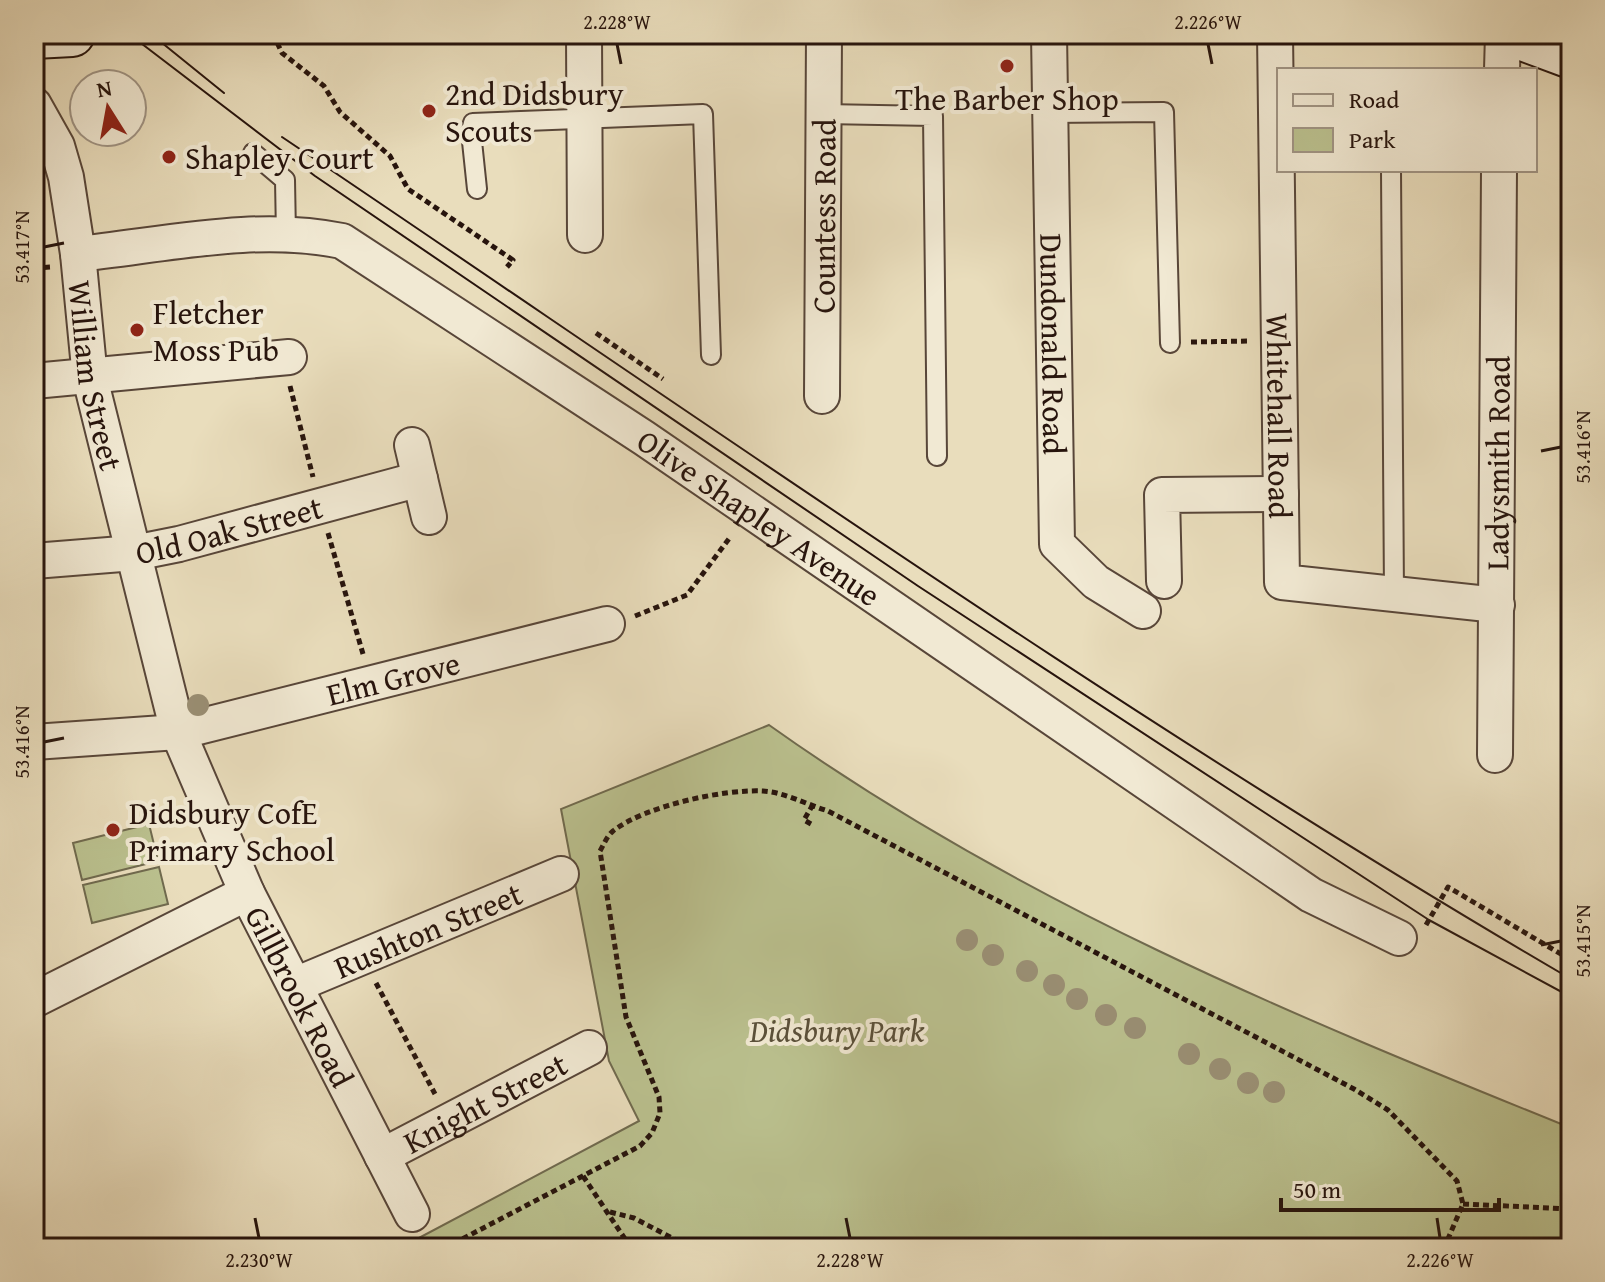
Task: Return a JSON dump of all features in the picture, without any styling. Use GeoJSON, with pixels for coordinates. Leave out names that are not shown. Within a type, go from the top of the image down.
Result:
{"type":"FeatureCollection","features":[{"type":"Feature","properties":{"kind":"street"},"geometry":{"type":"LineString","coordinates":[[34,36],[72,34]]}},
{"type":"Feature","properties":{"kind":"street"},"geometry":{"type":"LineString","coordinates":[[584,34],[585,235]]}},
{"type":"Feature","properties":{"kind":"street","name":"Countess Road"},"geometry":{"type":"LineString","coordinates":[[822,396],[824,34]]}},
{"type":"Feature","properties":{"kind":"street","name":"Dundonald Road"},"geometry":{"type":"LineString","coordinates":[[1049,34],[1057,544],[1096,582],[1143,611]]}},
{"type":"Feature","properties":{"kind":"street","name":"Whitehall Road"},"geometry":{"type":"LineString","coordinates":[[1275,34],[1277,105]]}},
{"type":"Feature","properties":{"kind":"street"},"geometry":{"type":"LineString","coordinates":[[1502,68],[1503,34]]}},
{"type":"Feature","properties":{"kind":"street"},"geometry":{"type":"LineString","coordinates":[[1512,34],[1571,56]]}},
{"type":"Feature","properties":{"kind":"street","name":"William Street"},"geometry":{"type":"LineString","coordinates":[[34,105],[60,156],[78,254],[90,378],[134,553]]}},
{"type":"Feature","properties":{"kind":"street","name":"Whitehall Road"},"geometry":{"type":"LineString","coordinates":[[1278,172],[1282,582],[1497,605]]}},
{"type":"Feature","properties":{"kind":"street","name":"Ladysmith Road"},"geometry":{"type":"LineString","coordinates":[[1495,755],[1499,172]]}},
{"type":"Feature","properties":{"kind":"street","name":"Olive Shapley Avenue"},"geometry":{"type":"LineString","coordinates":[[78,254],[248,235],[286,235],[342,241],[378,261],[750,512],[1311,895],[1410,936]]}},
{"type":"Feature","properties":{"kind":"street"},"geometry":{"type":"LineString","coordinates":[[34,381],[286,358]]}},
{"type":"Feature","properties":{"kind":"street"},"geometry":{"type":"LineString","coordinates":[[412,445],[429,517]]}},
{"type":"Feature","properties":{"kind":"street","name":"Old Oak Street"},"geometry":{"type":"LineString","coordinates":[[34,561],[134,553],[420,479]]}},
{"type":"Feature","properties":{"kind":"street"},"geometry":{"type":"LineString","coordinates":[[1164,581],[1162,495],[1281,494]]}},
{"type":"Feature","properties":{"kind":"street"},"geometry":{"type":"LineString","coordinates":[[134,553],[178,732]]}},
{"type":"Feature","properties":{"kind":"street","name":"Elm Grove"},"geometry":{"type":"LineString","coordinates":[[34,742],[178,732],[607,624]]}},
{"type":"Feature","properties":{"kind":"street","name":"Gillbrook Road"},"geometry":{"type":"LineString","coordinates":[[178,732],[247,893],[412,1214]]}},
{"type":"Feature","properties":{"kind":"street","name":"Rushton Street"},"geometry":{"type":"LineString","coordinates":[[295,985],[561,874]]}},
{"type":"Feature","properties":{"kind":"street"},"geometry":{"type":"LineString","coordinates":[[34,1000],[247,893]]}},
{"type":"Feature","properties":{"kind":"street","name":"Knight Street"},"geometry":{"type":"LineString","coordinates":[[382,1156],[589,1048]]}},
{"type":"Feature","properties":{"kind":"lane"},"geometry":{"type":"LineString","coordinates":[[1048,113],[1164,112],[1170,343]]}},
{"type":"Feature","properties":{"kind":"lane"},"geometry":{"type":"LineString","coordinates":[[477,189],[471,132],[473,123],[584,116],[703,114],[711,355]]}},
{"type":"Feature","properties":{"kind":"lane"},"geometry":{"type":"LineString","coordinates":[[824,114],[933,116],[937,456]]}},
{"type":"Feature","properties":{"kind":"lane"},"geometry":{"type":"LineString","coordinates":[[253,153],[285,180],[286,235]]}},
{"type":"Feature","properties":{"kind":"lane"},"geometry":{"type":"LineString","coordinates":[[1391,172],[1394,594]]}},
{"type":"Feature","properties":{"kind":"path"},"geometry":{"type":"LineString","coordinates":[[273,34],[282,53],[324,86],[340,112],[390,156],[408,189],[513,260],[507,267]]}},
{"type":"Feature","properties":{"kind":"path"},"geometry":{"type":"LineString","coordinates":[[596,333],[663,379]]}},
{"type":"Feature","properties":{"kind":"path"},"geometry":{"type":"LineString","coordinates":[[1170,343],[1279,341]]}},
{"type":"Feature","properties":{"kind":"path"},"geometry":{"type":"LineString","coordinates":[[286,358],[321,506],[371,683]]}},
{"type":"Feature","properties":{"kind":"path"},"geometry":{"type":"LineString","coordinates":[[607,624],[654,611],[687,595],[750,512]]}},
{"type":"Feature","properties":{"kind":"path"},"geometry":{"type":"LineString","coordinates":[[445,1248],[640,1146],[652,1133],[660,1113],[659,1097],[633,1038],[624,1002],[600,851],[608,836],[615,829],[657,810],[726,792],[766,791],[842,818],[1354,1089],[1388,1110],[1457,1181],[1463,1204],[1444,1248]]}},
{"type":"Feature","properties":{"kind":"path"},"geometry":{"type":"LineString","coordinates":[[811,824],[804,820],[812,806]]}},
{"type":"Feature","properties":{"kind":"path"},"geometry":{"type":"LineString","coordinates":[[1410,936],[1448,887],[1571,960]]}},
{"type":"Feature","properties":{"kind":"path"},"geometry":{"type":"LineString","coordinates":[[362,957],[450,1121]]}},
{"type":"Feature","properties":{"kind":"path"},"geometry":{"type":"LineString","coordinates":[[583,1176],[610,1212],[631,1248]]}},
{"type":"Feature","properties":{"kind":"path"},"geometry":{"type":"LineString","coordinates":[[1463,1204],[1571,1209]]}},
{"type":"Feature","properties":{"kind":"path"},"geometry":{"type":"LineString","coordinates":[[610,1212],[634,1218],[691,1248]]}},
{"type":"Feature","properties":{"kind":"green space","name":"Didsbury Park"},"geometry":{"type":"Polygon","coordinates":[[[769,725],[864,789],[1058,901],[1259,997],[1571,1128],[1571,1248],[400,1248],[639,1121],[609,1061],[561,809],[769,725]]]}},
{"type":"Feature","properties":{"kind":"green space"},"geometry":{"type":"Polygon","coordinates":[[[149,824],[158,861],[82,880],[73,843],[149,824]]]}},
{"type":"Feature","properties":{"kind":"green space"},"geometry":{"type":"Polygon","coordinates":[[[159,867],[168,904],[92,923],[83,885],[159,867]]]}},
{"type":"Feature","properties":{"kind":"tram line"},"geometry":{"type":"LineString","coordinates":[[129,34],[315,176],[918,586],[1429,920],[1571,997]]}},
{"type":"Feature","properties":{"kind":"tram line"},"geometry":{"type":"LineString","coordinates":[[151,34],[224,93]]}},
{"type":"Feature","properties":{"kind":"tram line"},"geometry":{"type":"LineString","coordinates":[[282,137],[1080,674],[1406,880],[1571,979]]}},
{"type":"Feature","properties":{"kind":"place","name":"The Barber Shop"},"geometry":{"type":"Point","coordinates":[1007,66]}},
{"type":"Feature","properties":{"kind":"place","name":"2nd Didsbury Scouts"},"geometry":{"type":"Point","coordinates":[429,111]}},
{"type":"Feature","properties":{"kind":"place","name":"Shapley Court"},"geometry":{"type":"Point","coordinates":[169,157]}},
{"type":"Feature","properties":{"kind":"place","name":"Fletcher Moss Pub"},"geometry":{"type":"Point","coordinates":[137,330]}},
{"type":"Feature","properties":{"kind":"place","name":"Didsbury CofE Primary School"},"geometry":{"type":"Point","coordinates":[113,830]}}]}
